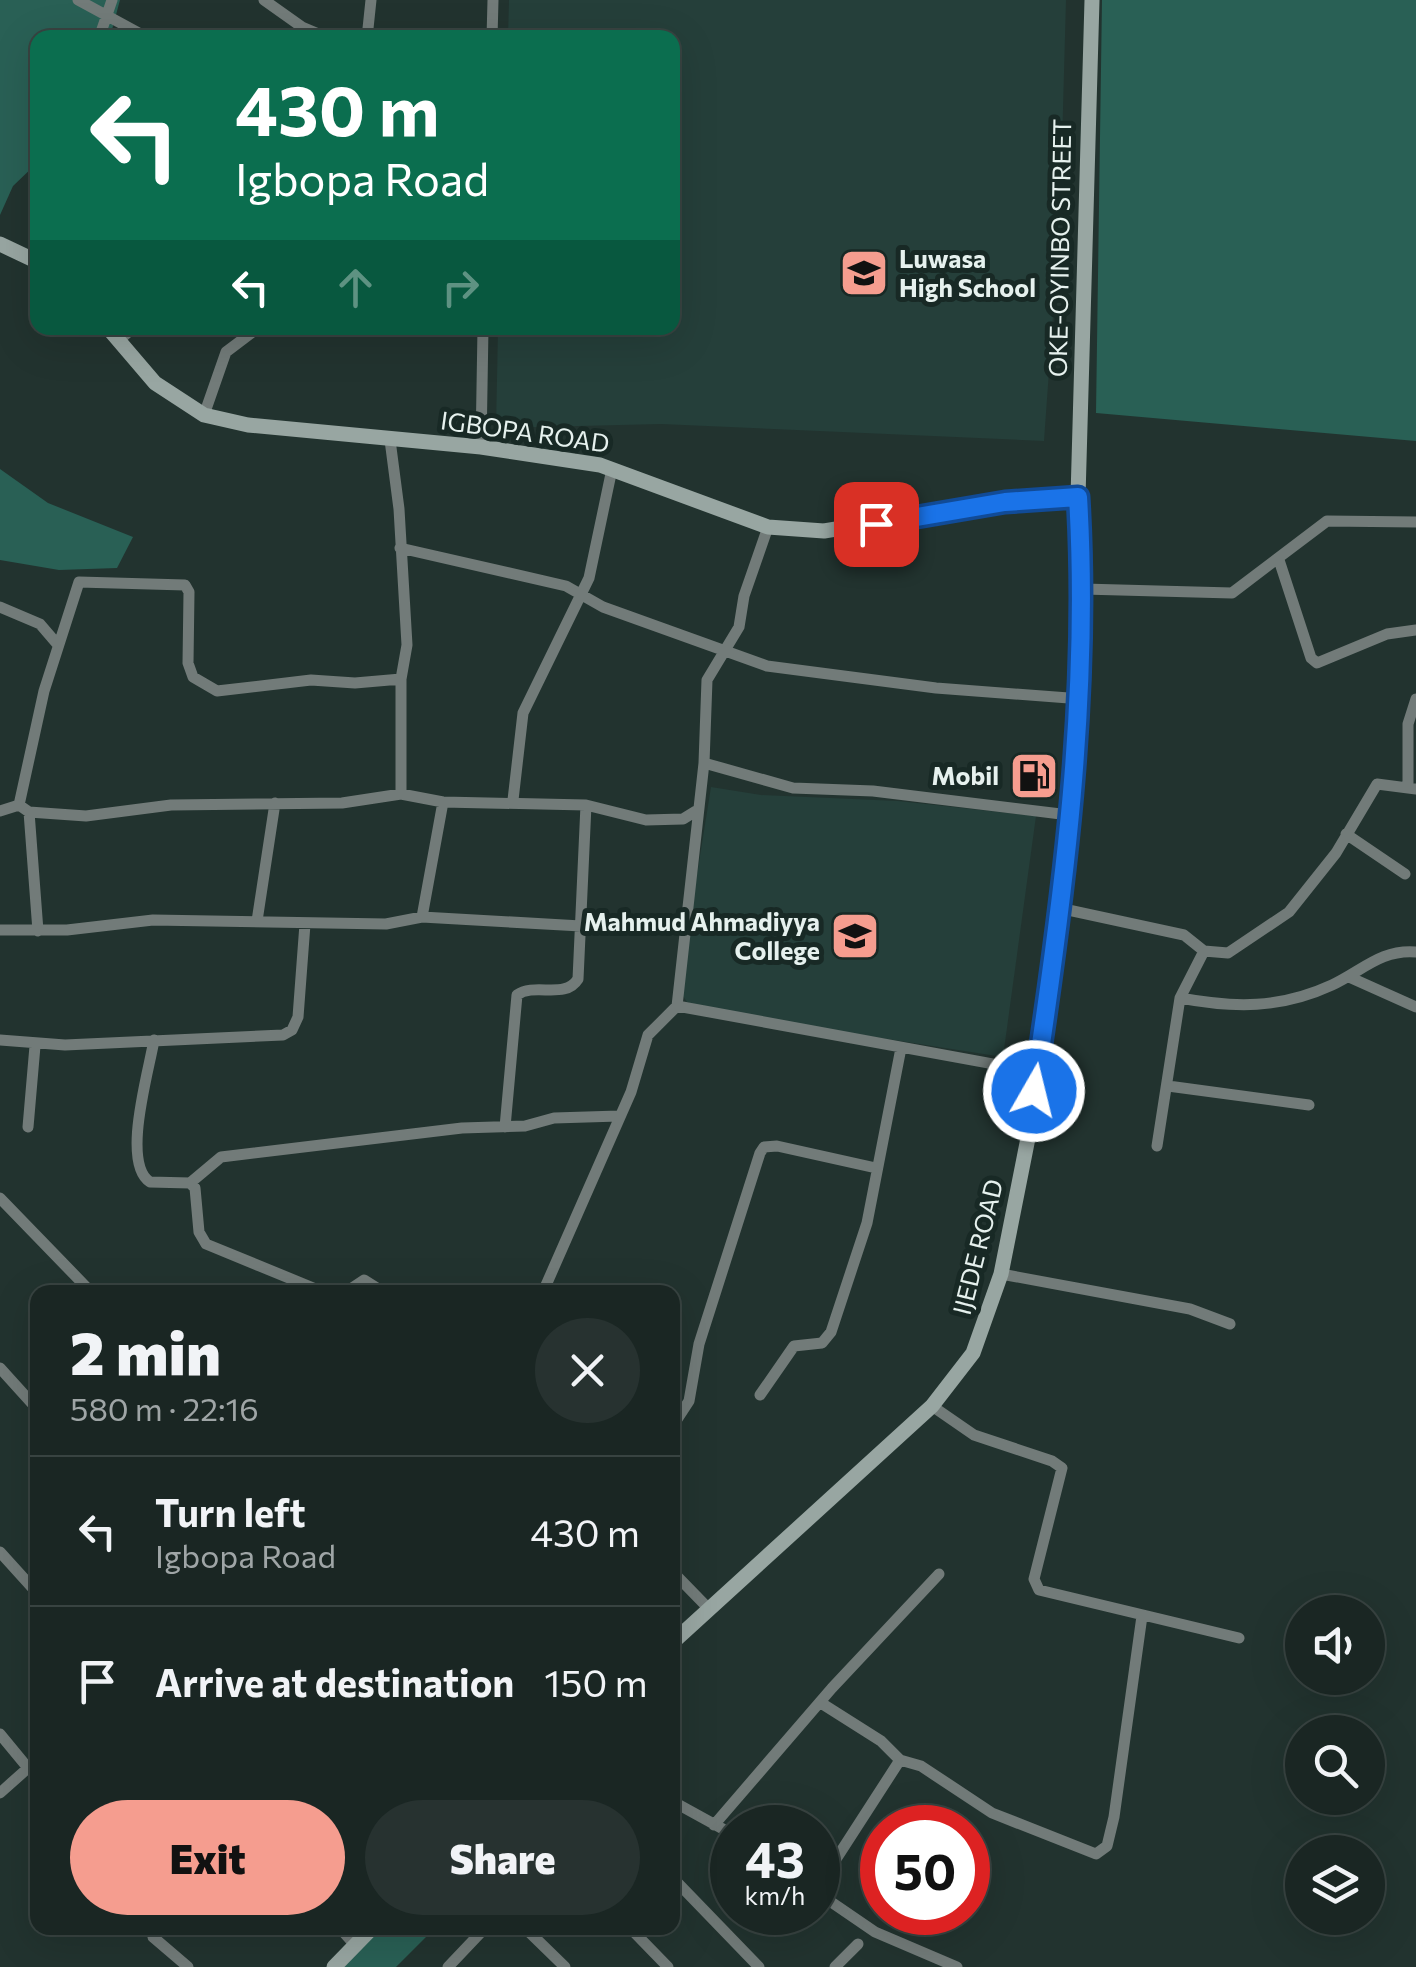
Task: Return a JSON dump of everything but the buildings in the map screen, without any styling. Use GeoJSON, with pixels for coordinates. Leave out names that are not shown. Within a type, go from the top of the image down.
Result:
{"type":"FeatureCollection","features":[{"type":"Feature","properties":{"kind":"main road","name":"OKE-OYINBO STREET"},"geometry":{"type":"LineString","coordinates":[[1078,497],[1092,0]]}},
{"type":"Feature","properties":{"kind":"main road"},"geometry":{"type":"LineString","coordinates":[[0,244],[30,252]]}},
{"type":"Feature","properties":{"kind":"main road","name":"IGBOPA ROAD"},"geometry":{"type":"LineString","coordinates":[[115,335],[155,383],[204,415],[248,425],[481,447],[612,469],[768,527],[824,531],[1005,502],[1078,497]]}},
{"type":"Feature","properties":{"kind":"main road","name":"IJEDE ROAD"},"geometry":{"type":"LineString","coordinates":[[680,1637],[932,1406],[973,1353],[1002,1274],[1016,1214],[1037,1072],[1082,699],[1083,589],[1078,497]]}},
{"type":"Feature","properties":{"kind":"main road"},"geometry":{"type":"LineString","coordinates":[[334,1967],[365,1935]]}},
{"type":"Feature","properties":{"kind":"street"},"geometry":{"type":"LineString","coordinates":[[78,0],[132,30]]}},
{"type":"Feature","properties":{"kind":"street"},"geometry":{"type":"LineString","coordinates":[[102,30],[112,0]]}},
{"type":"Feature","properties":{"kind":"street"},"geometry":{"type":"LineString","coordinates":[[264,0],[311,30]]}},
{"type":"Feature","properties":{"kind":"street"},"geometry":{"type":"LineString","coordinates":[[369,30],[371,0]]}},
{"type":"Feature","properties":{"kind":"street"},"geometry":{"type":"LineString","coordinates":[[492,0],[492,30]]}},
{"type":"Feature","properties":{"kind":"street"},"geometry":{"type":"LineString","coordinates":[[204,415],[226,352],[249,335]]}},
{"type":"Feature","properties":{"kind":"street"},"geometry":{"type":"LineString","coordinates":[[481,447],[483,335]]}},
{"type":"Feature","properties":{"kind":"street"},"geometry":{"type":"LineString","coordinates":[[390,440],[407,646],[402,679],[401,794]]}},
{"type":"Feature","properties":{"kind":"street"},"geometry":{"type":"LineString","coordinates":[[512,800],[523,713],[589,578],[612,469]]}},
{"type":"Feature","properties":{"kind":"street"},"geometry":{"type":"LineString","coordinates":[[1083,589],[1232,593],[1279,560],[1296,540],[1327,521],[1416,522]]}},
{"type":"Feature","properties":{"kind":"street"},"geometry":{"type":"LineString","coordinates":[[546,1285],[619,1116],[648,1034],[677,1006],[689,823],[696,811],[704,763],[707,680],[729,649],[768,527]]}},
{"type":"Feature","properties":{"kind":"street"},"geometry":{"type":"LineString","coordinates":[[400,548],[504,570],[580,594],[604,608],[729,649],[748,662],[936,688],[1082,699]]}},
{"type":"Feature","properties":{"kind":"street"},"geometry":{"type":"LineString","coordinates":[[1279,560],[1311,658],[1317,663],[1387,634],[1416,630]]}},
{"type":"Feature","properties":{"kind":"street"},"geometry":{"type":"LineString","coordinates":[[38,930],[24,809],[58,645],[79,582],[178,583],[189,592],[188,663],[193,677],[216,691],[311,680],[355,684],[402,679]]}},
{"type":"Feature","properties":{"kind":"street"},"geometry":{"type":"LineString","coordinates":[[0,607],[40,624],[58,645]]}},
{"type":"Feature","properties":{"kind":"street"},"geometry":{"type":"LineString","coordinates":[[1058,908],[1184,934],[1204,952],[1236,950],[1261,926],[1289,912],[1377,784],[1412,788],[1408,724],[1416,698]]}},
{"type":"Feature","properties":{"kind":"street"},"geometry":{"type":"LineString","coordinates":[[704,763],[793,788],[873,790],[1069,815]]}},
{"type":"Feature","properties":{"kind":"street"},"geometry":{"type":"LineString","coordinates":[[0,812],[24,809],[86,816],[171,806],[342,803],[401,794],[443,802],[512,800],[586,805],[646,820],[689,823]]}},
{"type":"Feature","properties":{"kind":"street"},"geometry":{"type":"LineString","coordinates":[[422,917],[443,802]]}},
{"type":"Feature","properties":{"kind":"street"},"geometry":{"type":"LineString","coordinates":[[257,921],[275,803]]}},
{"type":"Feature","properties":{"kind":"street"},"geometry":{"type":"LineString","coordinates":[[505,1127],[516,995],[526,990],[565,990],[576,984],[586,805]]}},
{"type":"Feature","properties":{"kind":"street"},"geometry":{"type":"LineString","coordinates":[[1346,834],[1405,874]]}},
{"type":"Feature","properties":{"kind":"street"},"geometry":{"type":"LineString","coordinates":[[0,930],[153,920],[386,924],[422,917],[580,926]]}},
{"type":"Feature","properties":{"kind":"street"},"geometry":{"type":"LineString","coordinates":[[0,1040],[36,1046],[283,1034],[292,1030],[298,1018],[305,924]]}},
{"type":"Feature","properties":{"kind":"street"},"geometry":{"type":"LineString","coordinates":[[1157,1146],[1180,998],[1204,952]]}},
{"type":"Feature","properties":{"kind":"street"},"geometry":{"type":"LineString","coordinates":[[1180,998],[1263,1006],[1290,1002],[1349,977],[1384,954],[1416,952]]}},
{"type":"Feature","properties":{"kind":"street"},"geometry":{"type":"LineString","coordinates":[[1349,977],[1416,1007]]}},
{"type":"Feature","properties":{"kind":"street"},"geometry":{"type":"LineString","coordinates":[[677,1006],[1037,1072]]}},
{"type":"Feature","properties":{"kind":"street"},"geometry":{"type":"LineString","coordinates":[[154,1040],[136,1138],[139,1167],[150,1182],[190,1183],[221,1157],[462,1128],[505,1127],[554,1118],[619,1116]]}},
{"type":"Feature","properties":{"kind":"street"},"geometry":{"type":"LineString","coordinates":[[28,1126],[36,1046]]}},
{"type":"Feature","properties":{"kind":"street"},"geometry":{"type":"LineString","coordinates":[[760,1395],[794,1346],[822,1344],[831,1332],[866,1223],[901,1048]]}},
{"type":"Feature","properties":{"kind":"street"},"geometry":{"type":"LineString","coordinates":[[1168,1086],[1310,1105]]}},
{"type":"Feature","properties":{"kind":"street"},"geometry":{"type":"LineString","coordinates":[[680,1415],[689,1401],[699,1344],[756,1160],[764,1147],[777,1146],[876,1168]]}},
{"type":"Feature","properties":{"kind":"street"},"geometry":{"type":"LineString","coordinates":[[190,1183],[195,1188],[199,1232],[206,1244],[307,1285]]}},
{"type":"Feature","properties":{"kind":"street"},"geometry":{"type":"LineString","coordinates":[[0,1198],[5,1214],[82,1285]]}},
{"type":"Feature","properties":{"kind":"street"},"geometry":{"type":"LineString","coordinates":[[1002,1274],[1190,1309],[1230,1324]]}},
{"type":"Feature","properties":{"kind":"street"},"geometry":{"type":"LineString","coordinates":[[0,1368],[5,1384],[30,1404]]}},
{"type":"Feature","properties":{"kind":"street"},"geometry":{"type":"LineString","coordinates":[[932,1406],[974,1435],[1052,1460],[1062,1468],[1034,1579],[1039,1590],[1239,1638]]}},
{"type":"Feature","properties":{"kind":"street"},"geometry":{"type":"LineString","coordinates":[[0,1552],[30,1585]]}},
{"type":"Feature","properties":{"kind":"street"},"geometry":{"type":"LineString","coordinates":[[732,1805],[939,1574]]}},
{"type":"Feature","properties":{"kind":"street"},"geometry":{"type":"LineString","coordinates":[[680,1579],[710,1609]]}},
{"type":"Feature","properties":{"kind":"street"},"geometry":{"type":"LineString","coordinates":[[821,1703],[900,1760],[921,1766],[992,1813],[1088,1852],[1102,1852],[1114,1817],[1142,1616]]}},
{"type":"Feature","properties":{"kind":"street"},"geometry":{"type":"LineString","coordinates":[[0,1734],[28,1768],[0,1793]]}},
{"type":"Feature","properties":{"kind":"street"},"geometry":{"type":"LineString","coordinates":[[840,1855],[900,1760]]}},
{"type":"Feature","properties":{"kind":"street"},"geometry":{"type":"LineString","coordinates":[[680,1806],[710,1823]]}},
{"type":"Feature","properties":{"kind":"street"},"geometry":{"type":"LineString","coordinates":[[680,1885],[759,1967]]}},
{"type":"Feature","properties":{"kind":"street"},"geometry":{"type":"LineString","coordinates":[[840,1906],[875,1932],[957,1967]]}},
{"type":"Feature","properties":{"kind":"street"},"geometry":{"type":"LineString","coordinates":[[347,1935],[356,1945]]}},
{"type":"Feature","properties":{"kind":"street"},"geometry":{"type":"LineString","coordinates":[[456,1964],[479,1935]]}},
{"type":"Feature","properties":{"kind":"street"},"geometry":{"type":"LineString","coordinates":[[533,1935],[565,1967]]}},
{"type":"Feature","properties":{"kind":"street"},"geometry":{"type":"LineString","coordinates":[[637,1935],[668,1967]]}},
{"type":"Feature","properties":{"kind":"street"},"geometry":{"type":"LineString","coordinates":[[152,1937],[188,1967]]}},
{"type":"Feature","properties":{"kind":"street"},"geometry":{"type":"LineString","coordinates":[[836,1967],[858,1944]]}},
{"type":"Feature","properties":{"kind":"shaded area","name":"Luwasa High School"},"geometry":{"type":"Polygon","coordinates":[[[509,0],[1066,0],[1060,218],[1044,441],[661,424],[496,428],[498,335],[680,335],[680,30],[508,30],[509,0]]]}},
{"type":"Feature","properties":{"kind":"shaded area","name":"Mahmud Ahmadiyya College"},"geometry":{"type":"Polygon","coordinates":[[[711,787],[761,795],[898,801],[1036,816],[1003,1057],[733,1015],[687,1002],[683,996],[692,906],[711,787]]]}},
{"type":"Feature","properties":{"kind":"green space"},"geometry":{"type":"Polygon","coordinates":[[[0,0],[120,0],[112,30],[30,30],[30,170],[13,186],[0,215],[0,0]]]}},
{"type":"Feature","properties":{"kind":"green space"},"geometry":{"type":"Polygon","coordinates":[[[1102,0],[1416,0],[1416,441],[1096,413],[1102,0]]]}},
{"type":"Feature","properties":{"kind":"green space"},"geometry":{"type":"Polygon","coordinates":[[[0,469],[48,503],[133,537],[117,568],[59,570],[0,560],[0,469]]]}},
{"type":"Feature","properties":{"kind":"green space"},"geometry":{"type":"Polygon","coordinates":[[[374,1935],[428,1935],[396,1967],[344,1967],[374,1935]]]}},
{"type":"Feature","properties":{"kind":"place","name":"Luwasa High School"},"geometry":{"type":"Point","coordinates":[864,273]}},
{"type":"Feature","properties":{"kind":"place","name":"Mobil"},"geometry":{"type":"Point","coordinates":[1034,776]}},
{"type":"Feature","properties":{"kind":"place","name":"Mahmud Ahmadiyya College"},"geometry":{"type":"Point","coordinates":[855,936]}},
{"type":"Feature","properties":{"kind":"route"},"geometry":{"type":"LineString","coordinates":[[876,524],[1005,502],[1078,497],[1083,589],[1078,760],[1034,1091]]}}]}
